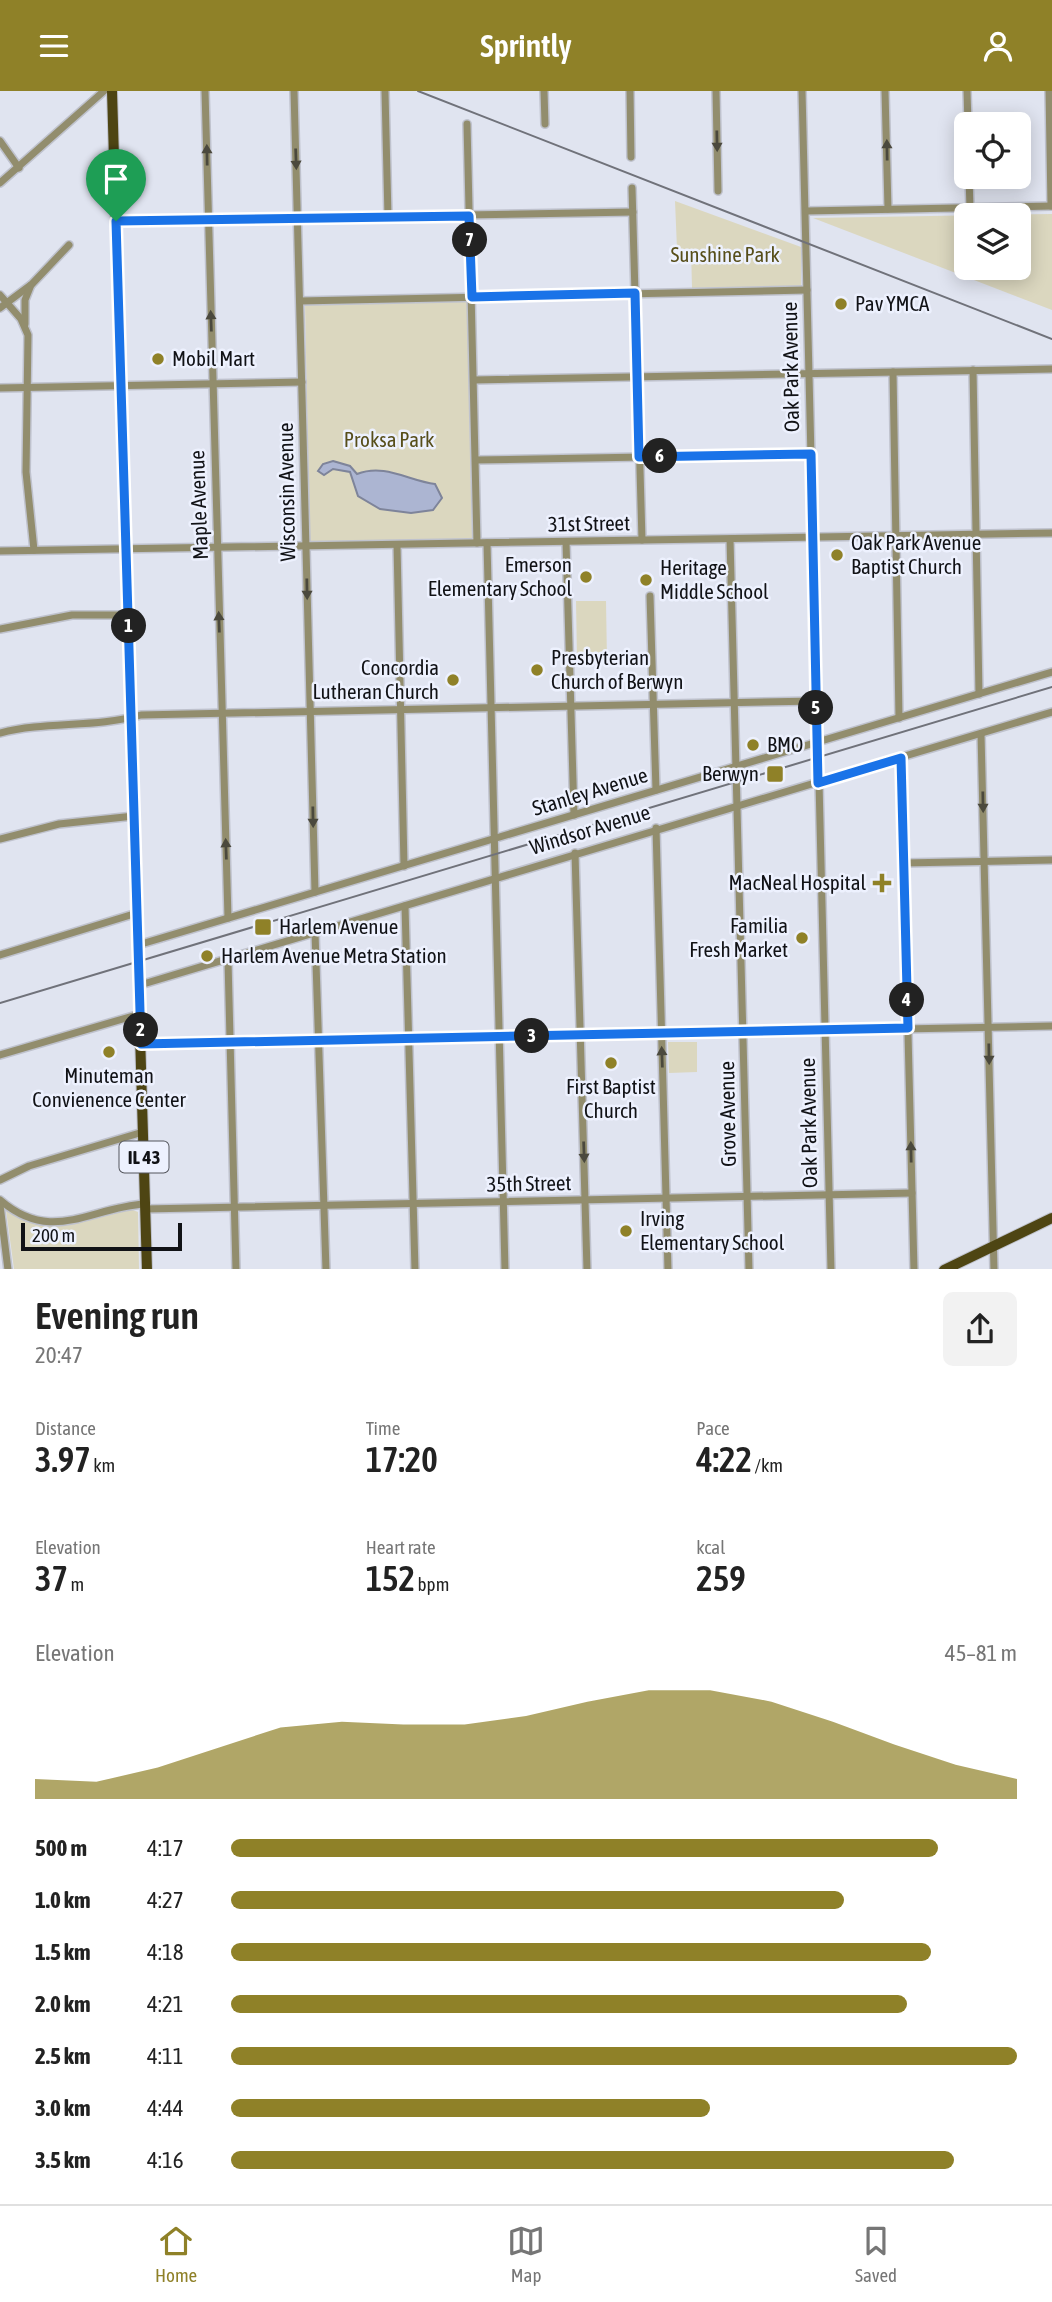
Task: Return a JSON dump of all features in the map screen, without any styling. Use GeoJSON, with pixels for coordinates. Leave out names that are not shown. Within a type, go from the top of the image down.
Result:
{"type":"FeatureCollection","features":[{"type":"Feature","properties":{"kind":"main road","name":"IL 43"},"geometry":{"type":"LineString","coordinates":[[112,91],[147,1269]]}},
{"type":"Feature","properties":{"kind":"main road"},"geometry":{"type":"LineString","coordinates":[[944,1269],[1052,1219]]}},
{"type":"Feature","properties":{"kind":"street"},"geometry":{"type":"LineString","coordinates":[[0,183],[104,91]]}},
{"type":"Feature","properties":{"kind":"street","name":"Maple Avenue"},"geometry":{"type":"LineString","coordinates":[[205,91],[228,918]]}},
{"type":"Feature","properties":{"kind":"street","name":"Wisconsin Avenue"},"geometry":{"type":"LineString","coordinates":[[294,91],[315,891]]}},
{"type":"Feature","properties":{"kind":"street"},"geometry":{"type":"LineString","coordinates":[[544,91],[545,124]]}},
{"type":"Feature","properties":{"kind":"street"},"geometry":{"type":"LineString","coordinates":[[630,91],[631,157]]}},
{"type":"Feature","properties":{"kind":"street"},"geometry":{"type":"LineString","coordinates":[[716,91],[718,191]]}},
{"type":"Feature","properties":{"kind":"street","name":"Oak Park Avenue"},"geometry":{"type":"LineString","coordinates":[[803,91],[806,211],[803,234],[807,262],[831,1269]]}},
{"type":"Feature","properties":{"kind":"street"},"geometry":{"type":"LineString","coordinates":[[885,91],[888,209]]}},
{"type":"Feature","properties":{"kind":"street"},"geometry":{"type":"LineString","coordinates":[[967,91],[968,112]]}},
{"type":"Feature","properties":{"kind":"street"},"geometry":{"type":"LineString","coordinates":[[1031,206],[1051,206],[1049,91]]}},
{"type":"Feature","properties":{"kind":"street"},"geometry":{"type":"LineString","coordinates":[[385,92],[388,217]]}},
{"type":"Feature","properties":{"kind":"street"},"geometry":{"type":"LineString","coordinates":[[467,124],[477,543]]}},
{"type":"Feature","properties":{"kind":"street"},"geometry":{"type":"LineString","coordinates":[[0,141],[19,168]]}},
{"type":"Feature","properties":{"kind":"street"},"geometry":{"type":"LineString","coordinates":[[632,188],[642,540]]}},
{"type":"Feature","properties":{"kind":"street"},"geometry":{"type":"LineString","coordinates":[[806,211],[954,208]]}},
{"type":"Feature","properties":{"kind":"street"},"geometry":{"type":"LineString","coordinates":[[116,221],[633,212]]}},
{"type":"Feature","properties":{"kind":"street"},"geometry":{"type":"LineString","coordinates":[[3,305],[32,284],[69,245]]}},
{"type":"Feature","properties":{"kind":"street"},"geometry":{"type":"LineString","coordinates":[[32,284],[25,300],[25,324],[29,345],[26,472],[34,550]]}},
{"type":"Feature","properties":{"kind":"street"},"geometry":{"type":"LineString","coordinates":[[300,300],[807,290]]}},
{"type":"Feature","properties":{"kind":"street"},"geometry":{"type":"LineString","coordinates":[[0,295],[3,305],[25,324]]}},
{"type":"Feature","properties":{"kind":"street"},"geometry":{"type":"LineString","coordinates":[[474,380],[1052,369]]}},
{"type":"Feature","properties":{"kind":"street"},"geometry":{"type":"LineString","coordinates":[[973,370],[979,694]]}},
{"type":"Feature","properties":{"kind":"street"},"geometry":{"type":"LineString","coordinates":[[893,372],[899,718]]}},
{"type":"Feature","properties":{"kind":"street"},"geometry":{"type":"LineString","coordinates":[[0,388],[302,381]]}},
{"type":"Feature","properties":{"kind":"street"},"geometry":{"type":"LineString","coordinates":[[476,460],[811,454]]}},
{"type":"Feature","properties":{"kind":"street","name":"31st Street"},"geometry":{"type":"LineString","coordinates":[[0,551],[1052,533]]}},
{"type":"Feature","properties":{"kind":"street","name":"Grove Avenue"},"geometry":{"type":"LineString","coordinates":[[730,539],[749,1269]]}},
{"type":"Feature","properties":{"kind":"street"},"geometry":{"type":"LineString","coordinates":[[566,542],[574,815]]}},
{"type":"Feature","properties":{"kind":"street"},"geometry":{"type":"LineString","coordinates":[[486,543],[505,1269]]}},
{"type":"Feature","properties":{"kind":"street"},"geometry":{"type":"LineString","coordinates":[[397,545],[404,866]]}},
{"type":"Feature","properties":{"kind":"street"},"geometry":{"type":"LineString","coordinates":[[650,596],[656,790]]}},
{"type":"Feature","properties":{"kind":"street"},"geometry":{"type":"LineString","coordinates":[[0,629],[84,613],[128,615]]}},
{"type":"Feature","properties":{"kind":"street","name":"Stanley Avenue"},"geometry":{"type":"LineString","coordinates":[[138,945],[1052,672]]}},
{"type":"Feature","properties":{"kind":"street"},"geometry":{"type":"LineString","coordinates":[[0,733],[53,724],[222,713],[816,701]]}},
{"type":"Feature","properties":{"kind":"street","name":"Windsor Avenue"},"geometry":{"type":"LineString","coordinates":[[139,985],[228,961],[236,955],[656,828],[737,807],[1052,712]]}},
{"type":"Feature","properties":{"kind":"street"},"geometry":{"type":"LineString","coordinates":[[981,734],[994,1269]]}},
{"type":"Feature","properties":{"kind":"street"},"geometry":{"type":"LineString","coordinates":[[901,758],[914,1269]]}},
{"type":"Feature","properties":{"kind":"street"},"geometry":{"type":"LineString","coordinates":[[0,839],[59,824],[134,816]]}},
{"type":"Feature","properties":{"kind":"street"},"geometry":{"type":"LineString","coordinates":[[656,828],[668,1269]]}},
{"type":"Feature","properties":{"kind":"street"},"geometry":{"type":"LineString","coordinates":[[575,853],[587,1269]]}},
{"type":"Feature","properties":{"kind":"street"},"geometry":{"type":"LineString","coordinates":[[904,863],[1052,860]]}},
{"type":"Feature","properties":{"kind":"street"},"geometry":{"type":"LineString","coordinates":[[405,906],[415,1269]]}},
{"type":"Feature","properties":{"kind":"street"},"geometry":{"type":"LineString","coordinates":[[0,955],[138,913]]}},
{"type":"Feature","properties":{"kind":"street"},"geometry":{"type":"LineString","coordinates":[[315,933],[326,1269]]}},
{"type":"Feature","properties":{"kind":"street"},"geometry":{"type":"LineString","coordinates":[[228,961],[236,1269]]}},
{"type":"Feature","properties":{"kind":"street"},"geometry":{"type":"LineString","coordinates":[[0,1055],[140,1014]]}},
{"type":"Feature","properties":{"kind":"street"},"geometry":{"type":"LineString","coordinates":[[141,1044],[1052,1026]]}},
{"type":"Feature","properties":{"kind":"street"},"geometry":{"type":"LineString","coordinates":[[0,1180],[29,1166],[143,1132]]}},
{"type":"Feature","properties":{"kind":"street","name":"35th Street"},"geometry":{"type":"LineString","coordinates":[[0,1202],[25,1217],[57,1223],[145,1207],[912,1193]]}},
{"type":"Feature","properties":{"kind":"street"},"geometry":{"type":"LineString","coordinates":[[0,1202],[8,1269]]}},
{"type":"Feature","properties":{"kind":"green space","name":"Sunshine Park"},"geometry":{"type":"Polygon","coordinates":[[[675,201],[801,247],[801,286],[692,288],[691,249],[677,249],[675,201]]]}},
{"type":"Feature","properties":{"kind":"green space"},"geometry":{"type":"Polygon","coordinates":[[[1031,214],[1052,214],[1052,310],[974,280],[1031,280],[1031,214]]]}},
{"type":"Feature","properties":{"kind":"green space"},"geometry":{"type":"Polygon","coordinates":[[[954,215],[954,272],[813,218],[954,215]]]}},
{"type":"Feature","properties":{"kind":"green space","name":"Proksa Park"},"geometry":{"type":"Polygon","coordinates":[[[467,301],[472,539],[310,542],[305,304],[467,301]]]}},
{"type":"Feature","properties":{"kind":"green space"},"geometry":{"type":"Polygon","coordinates":[[[576,601],[606,601],[607,660],[577,660],[576,601]]]}},
{"type":"Feature","properties":{"kind":"green space"},"geometry":{"type":"Polygon","coordinates":[[[668,1042],[697,1042],[697,1072],[669,1073],[668,1042]]]}},
{"type":"Feature","properties":{"kind":"green space"},"geometry":{"type":"Polygon","coordinates":[[[130,1209],[138,1212],[139,1269],[14,1269],[6,1210],[39,1221],[68,1223],[130,1209]]]}},
{"type":"Feature","properties":{"kind":"water"},"geometry":{"type":"Polygon","coordinates":[[[333,461],[350,466],[357,474],[367,471],[387,472],[435,484],[442,498],[433,510],[411,513],[380,509],[358,496],[350,472],[333,469],[324,475],[318,471],[323,464],[333,461]]]}},
{"type":"Feature","properties":{"kind":"railway"},"geometry":{"type":"LineString","coordinates":[[418,91],[1052,339]]}},
{"type":"Feature","properties":{"kind":"railway"},"geometry":{"type":"LineString","coordinates":[[0,1003],[1052,687]]}},
{"type":"Feature","properties":{"kind":"place","name":"Pav YMCA"},"geometry":{"type":"Point","coordinates":[841,304]}},
{"type":"Feature","properties":{"kind":"place","name":"Mobil Mart"},"geometry":{"type":"Point","coordinates":[158,359]}},
{"type":"Feature","properties":{"kind":"place","name":"Oak Park Avenue Baptist Church"},"geometry":{"type":"Point","coordinates":[837,555]}},
{"type":"Feature","properties":{"kind":"place","name":"Emerson Elementary School"},"geometry":{"type":"Point","coordinates":[586,577]}},
{"type":"Feature","properties":{"kind":"place","name":"Heritage Middle School"},"geometry":{"type":"Point","coordinates":[646,580]}},
{"type":"Feature","properties":{"kind":"place","name":"Presbyterian Church of Berwyn"},"geometry":{"type":"Point","coordinates":[537,670]}},
{"type":"Feature","properties":{"kind":"place","name":"Concordia Lutheran Church"},"geometry":{"type":"Point","coordinates":[453,680]}},
{"type":"Feature","properties":{"kind":"place","name":"BMO"},"geometry":{"type":"Point","coordinates":[753,745]}},
{"type":"Feature","properties":{"kind":"place","name":"Berwyn"},"geometry":{"type":"Point","coordinates":[775,774]}},
{"type":"Feature","properties":{"kind":"place","name":"MacNeal Hospital"},"geometry":{"type":"Point","coordinates":[882,883]}},
{"type":"Feature","properties":{"kind":"place","name":"Harlem Avenue"},"geometry":{"type":"Point","coordinates":[263,927]}},
{"type":"Feature","properties":{"kind":"place","name":"Familia Fresh Market"},"geometry":{"type":"Point","coordinates":[802,938]}},
{"type":"Feature","properties":{"kind":"place","name":"Harlem Avenue Metra Station"},"geometry":{"type":"Point","coordinates":[207,956]}},
{"type":"Feature","properties":{"kind":"place","name":"Minuteman Convienence Center"},"geometry":{"type":"Point","coordinates":[109,1052]}},
{"type":"Feature","properties":{"kind":"place","name":"First Baptist Church"},"geometry":{"type":"Point","coordinates":[611,1063]}},
{"type":"Feature","properties":{"kind":"place","name":"Irving Elementary School"},"geometry":{"type":"Point","coordinates":[626,1231]}},
{"type":"Feature","properties":{"kind":"route"},"geometry":{"type":"LineString","coordinates":[[469,216],[472,297],[635,293],[639,457],[811,454],[818,783],[901,758],[908,1028],[141,1044],[116,221],[469,216]]}}]}
